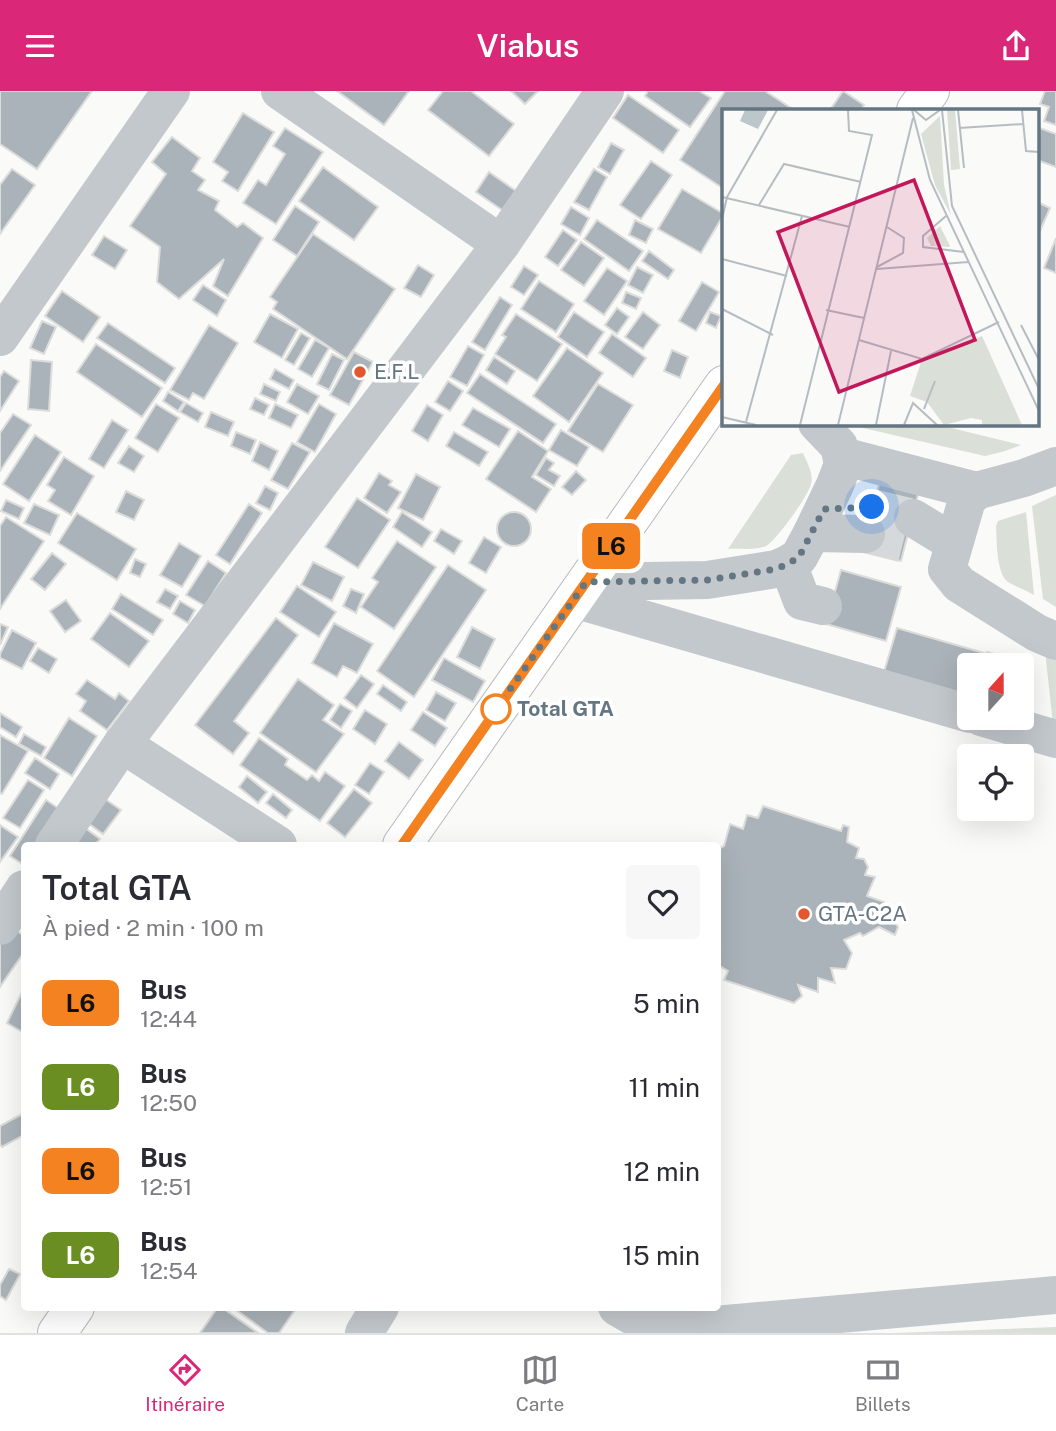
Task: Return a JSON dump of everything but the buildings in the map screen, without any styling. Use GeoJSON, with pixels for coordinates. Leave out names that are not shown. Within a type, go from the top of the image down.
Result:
{"type":"FeatureCollection","features":[{"type":"Feature","properties":{"kind":"main road"},"geometry":{"type":"LineString","coordinates":[[917,109],[930,91]]}},
{"type":"Feature","properties":{"kind":"main road"},"geometry":{"type":"LineString","coordinates":[[404,842],[722,386]]}},
{"type":"Feature","properties":{"kind":"main road"},"geometry":{"type":"LineString","coordinates":[[57,1333],[72,1311]]}},
{"type":"Feature","properties":{"kind":"street"},"geometry":{"type":"LineString","coordinates":[[0,337],[171,91]]}},
{"type":"Feature","properties":{"kind":"street"},"geometry":{"type":"LineString","coordinates":[[280,91],[501,244]]}},
{"type":"Feature","properties":{"kind":"street"},"geometry":{"type":"LineString","coordinates":[[56,842],[122,744],[501,244],[605,91]]}},
{"type":"Feature","properties":{"kind":"street"},"geometry":{"type":"LineString","coordinates":[[580,590],[707,580],[776,569],[799,557],[828,496],[839,446],[819,425]]}},
{"type":"Feature","properties":{"kind":"street"},"geometry":{"type":"LineString","coordinates":[[1056,466],[1024,478],[960,530],[959,584],[1037,633],[1056,641]]}},
{"type":"Feature","properties":{"kind":"street"},"geometry":{"type":"LineString","coordinates":[[828,496],[872,508],[828,496]]}},
{"type":"Feature","properties":{"kind":"street"},"geometry":{"type":"LineString","coordinates":[[828,496],[960,530]]}},
{"type":"Feature","properties":{"kind":"street"},"geometry":{"type":"LineString","coordinates":[[912,519],[960,530]]}},
{"type":"Feature","properties":{"kind":"street"},"geometry":{"type":"LineString","coordinates":[[788,564],[802,601],[823,606]]}},
{"type":"Feature","properties":{"kind":"street"},"geometry":{"type":"LineString","coordinates":[[580,590],[957,710]]}},
{"type":"Feature","properties":{"kind":"street"},"geometry":{"type":"LineString","coordinates":[[1025,730],[1056,739]]}},
{"type":"Feature","properties":{"kind":"street"},"geometry":{"type":"LineString","coordinates":[[122,744],[273,842]]}},
{"type":"Feature","properties":{"kind":"street"},"geometry":{"type":"LineString","coordinates":[[0,926],[21,894]]}},
{"type":"Feature","properties":{"kind":"street"},"geometry":{"type":"LineString","coordinates":[[624,1311],[648,1325],[680,1328],[1056,1294]]}},
{"type":"Feature","properties":{"kind":"street"},"geometry":{"type":"LineString","coordinates":[[364,1333],[378,1311]]}},
{"type":"Feature","properties":{"kind":"shaded area"},"geometry":{"type":"Polygon","coordinates":[[[860,425],[939,425],[1021,445],[985,456],[863,428],[860,425]]]}},
{"type":"Feature","properties":{"kind":"shaded area"},"geometry":{"type":"Polygon","coordinates":[[[803,453],[811,472],[811,484],[784,528],[762,548],[728,549],[791,455],[803,453]]]}},
{"type":"Feature","properties":{"kind":"shaded area"},"geometry":{"type":"Polygon","coordinates":[[[1056,495],[1056,607],[1043,599],[1032,506],[1056,495]]]}},
{"type":"Feature","properties":{"kind":"shaded area"},"geometry":{"type":"Polygon","coordinates":[[[1026,512],[1034,595],[1004,578],[997,548],[998,521],[1026,512]]]}},
{"type":"Feature","properties":{"kind":"shaded area"},"geometry":{"type":"Polygon","coordinates":[[[1045,651],[1056,656],[1056,724],[1053,724],[1045,651]]]}},
{"type":"Feature","properties":{"kind":"shaded area"},"geometry":{"type":"Polygon","coordinates":[[[1056,1327],[1056,1333],[895,1333],[1056,1327]]]}},
{"type":"Feature","properties":{"kind":"tunnel"},"geometry":{"type":"LineString","coordinates":[[872,508],[913,518]]}},
{"type":"Feature","properties":{"kind":"tunnel"},"geometry":{"type":"LineString","coordinates":[[866,534],[906,544]]}},
{"type":"Feature","properties":{"kind":"bus line","name":"L6"},"geometry":{"type":"LineString","coordinates":[[404,842],[722,388]]}},
{"type":"Feature","properties":{"kind":"place","name":"E.F.L"},"geometry":{"type":"Point","coordinates":[360,372]}},
{"type":"Feature","properties":{"kind":"place","name":"Total GTA"},"geometry":{"type":"Point","coordinates":[496,709]}},
{"type":"Feature","properties":{"kind":"place","name":"GTA-C2A"},"geometry":{"type":"Point","coordinates":[804,914]}},
{"type":"Feature","properties":{"kind":"route"},"geometry":{"type":"LineString","coordinates":[[496,709],[586,582],[707,580],[776,569],[799,557],[824,509],[872,507]]}}]}
